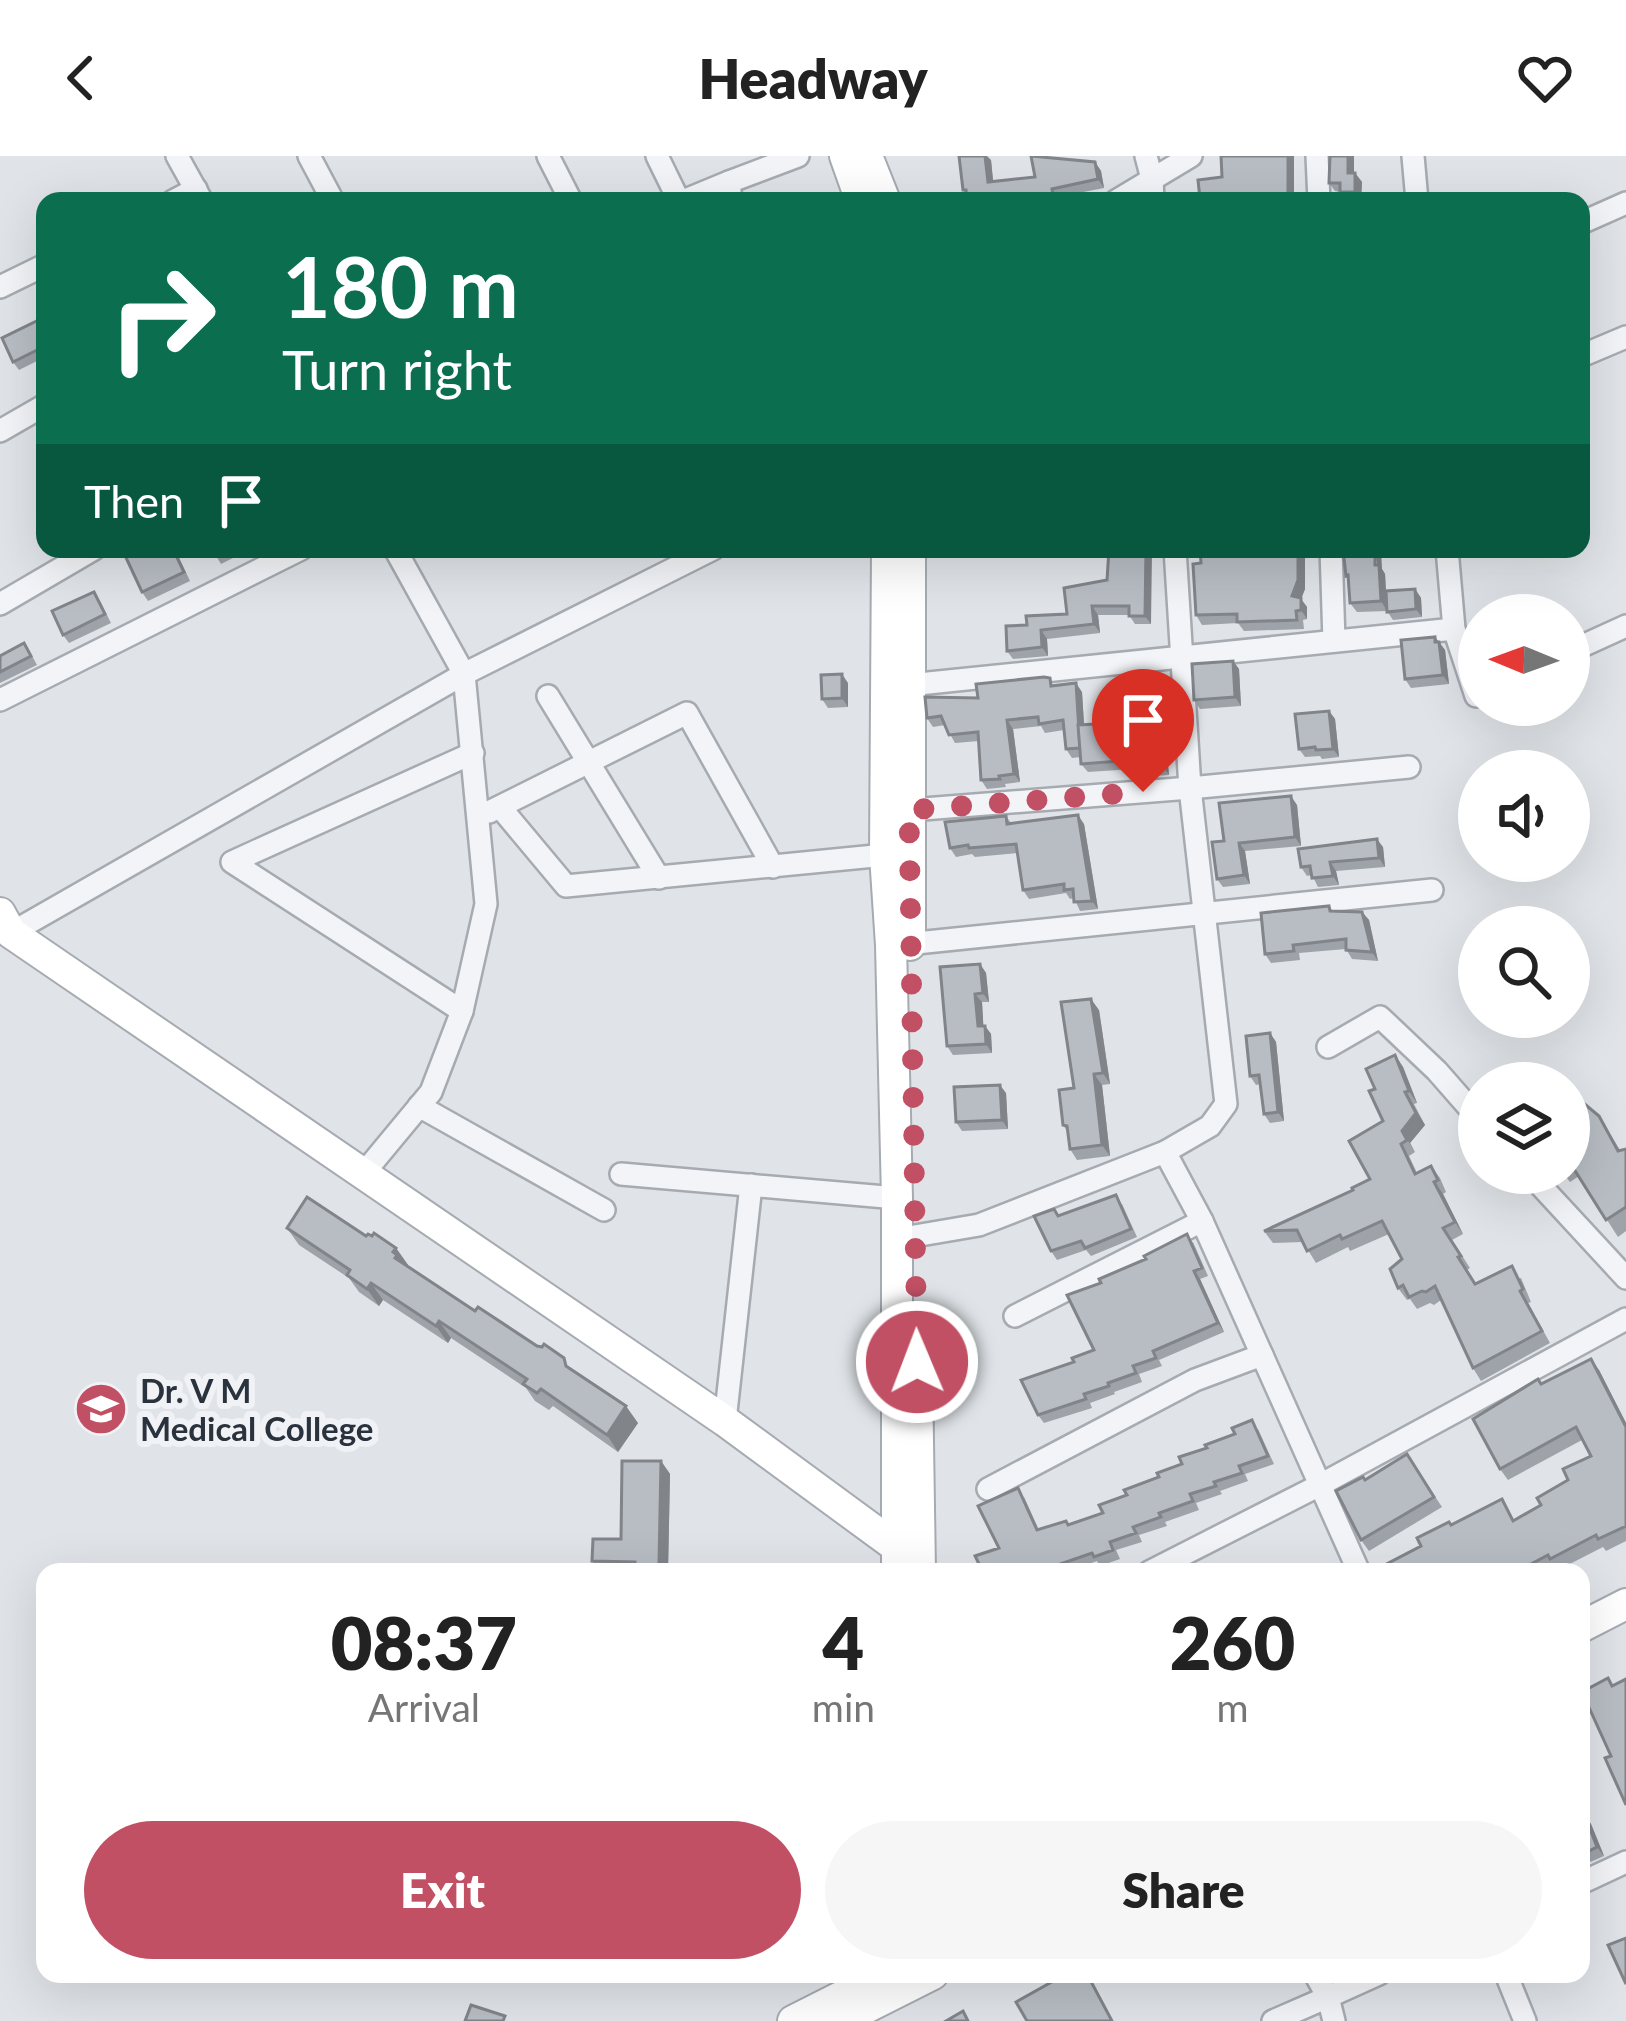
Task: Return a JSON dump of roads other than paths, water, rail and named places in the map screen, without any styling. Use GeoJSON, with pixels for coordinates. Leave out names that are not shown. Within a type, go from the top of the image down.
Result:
{"type":"FeatureCollection","features":[{"type":"Feature","properties":{"kind":"street"},"geometry":{"type":"LineString","coordinates":[[178,156],[197,192]]}},
{"type":"Feature","properties":{"kind":"street"},"geometry":{"type":"LineString","coordinates":[[309,156],[328,192]]}},
{"type":"Feature","properties":{"kind":"street"},"geometry":{"type":"LineString","coordinates":[[548,156],[566,192]]}},
{"type":"Feature","properties":{"kind":"street"},"geometry":{"type":"LineString","coordinates":[[657,156],[676,192]]}},
{"type":"Feature","properties":{"kind":"street"},"geometry":{"type":"LineString","coordinates":[[730,191],[798,156]]}},
{"type":"Feature","properties":{"kind":"street"},"geometry":{"type":"LineString","coordinates":[[844,156],[858,192]]}},
{"type":"Feature","properties":{"kind":"street"},"geometry":{"type":"LineString","coordinates":[[867,156],[881,192]]}},
{"type":"Feature","properties":{"kind":"street"},"geometry":{"type":"LineString","coordinates":[[1146,156],[1153,190]]}},
{"type":"Feature","properties":{"kind":"street"},"geometry":{"type":"LineString","coordinates":[[1153,190],[1191,156]]}},
{"type":"Feature","properties":{"kind":"street"},"geometry":{"type":"LineString","coordinates":[[1317,156],[1318,192]]}},
{"type":"Feature","properties":{"kind":"street"},"geometry":{"type":"LineString","coordinates":[[1413,156],[1416,192]]}},
{"type":"Feature","properties":{"kind":"street"},"geometry":{"type":"LineString","coordinates":[[1590,219],[1626,203]]}},
{"type":"Feature","properties":{"kind":"street"},"geometry":{"type":"LineString","coordinates":[[0,287],[36,269]]}},
{"type":"Feature","properties":{"kind":"street"},"geometry":{"type":"LineString","coordinates":[[1590,352],[1626,337]]}},
{"type":"Feature","properties":{"kind":"street"},"geometry":{"type":"LineString","coordinates":[[0,431],[36,409]]}},
{"type":"Feature","properties":{"kind":"street"},"geometry":{"type":"LineString","coordinates":[[0,604],[79,558]]}},
{"type":"Feature","properties":{"kind":"street"},"geometry":{"type":"LineString","coordinates":[[0,700],[283,558]]}},
{"type":"Feature","properties":{"kind":"street"},"geometry":{"type":"LineString","coordinates":[[363,1174],[431,1092],[461,1011],[486,904],[464,674],[399,558]]}},
{"type":"Feature","properties":{"kind":"street"},"geometry":{"type":"LineString","coordinates":[[695,558],[464,674],[6,923],[725,1421],[897,1560]]}},
{"type":"Feature","properties":{"kind":"street"},"geometry":{"type":"LineString","coordinates":[[888,558],[898,686]]}},
{"type":"Feature","properties":{"kind":"street"},"geometry":{"type":"LineString","coordinates":[[909,558],[898,686],[897,811],[906,1237],[920,1563]]}},
{"type":"Feature","properties":{"kind":"street"},"geometry":{"type":"LineString","coordinates":[[906,1237],[979,1225],[1166,1152],[1210,1126],[1226,1104],[1190,788],[1175,558]]}},
{"type":"Feature","properties":{"kind":"street"},"geometry":{"type":"LineString","coordinates":[[1330,558],[1334,641]]}},
{"type":"Feature","properties":{"kind":"street"},"geometry":{"type":"LineString","coordinates":[[1448,558],[1458,641]]}},
{"type":"Feature","properties":{"kind":"street"},"geometry":{"type":"LineString","coordinates":[[1590,642],[1626,626]]}},
{"type":"Feature","properties":{"kind":"street"},"geometry":{"type":"LineString","coordinates":[[898,686],[1454,629]]}},
{"type":"Feature","properties":{"kind":"street"},"geometry":{"type":"LineString","coordinates":[[548,696],[659,878]]}},
{"type":"Feature","properties":{"kind":"street"},"geometry":{"type":"LineString","coordinates":[[478,818],[687,713],[773,867]]}},
{"type":"Feature","properties":{"kind":"street"},"geometry":{"type":"LineString","coordinates":[[461,1011],[232,862],[472,753]]}},
{"type":"Feature","properties":{"kind":"street"},"geometry":{"type":"LineString","coordinates":[[897,811],[1408,767]]}},
{"type":"Feature","properties":{"kind":"street"},"geometry":{"type":"LineString","coordinates":[[500,807],[566,886],[885,855]]}},
{"type":"Feature","properties":{"kind":"street"},"geometry":{"type":"LineString","coordinates":[[897,811],[885,855],[900,944],[896,1198],[906,1237],[897,1560]]}},
{"type":"Feature","properties":{"kind":"street"},"geometry":{"type":"LineString","coordinates":[[900,944],[1432,890]]}},
{"type":"Feature","properties":{"kind":"street"},"geometry":{"type":"LineString","coordinates":[[1328,1047],[1380,1016],[1458,1095]]}},
{"type":"Feature","properties":{"kind":"street"},"geometry":{"type":"LineString","coordinates":[[419,1106],[604,1210]]}},
{"type":"Feature","properties":{"kind":"street"},"geometry":{"type":"LineString","coordinates":[[1166,1152],[1202,1220],[1355,1563]]}},
{"type":"Feature","properties":{"kind":"street"},"geometry":{"type":"LineString","coordinates":[[621,1174],[896,1198]]}},
{"type":"Feature","properties":{"kind":"street"},"geometry":{"type":"LineString","coordinates":[[725,1421],[751,1185]]}},
{"type":"Feature","properties":{"kind":"street"},"geometry":{"type":"LineString","coordinates":[[1549,1194],[1626,1277]]}},
{"type":"Feature","properties":{"kind":"street"},"geometry":{"type":"LineString","coordinates":[[1015,1316],[1202,1220]]}},
{"type":"Feature","properties":{"kind":"street"},"geometry":{"type":"LineString","coordinates":[[1167,1563],[1626,1319]]}},
{"type":"Feature","properties":{"kind":"street"},"geometry":{"type":"LineString","coordinates":[[988,1489],[1195,1379],[1262,1355]]}},
{"type":"Feature","properties":{"kind":"street"},"geometry":{"type":"LineString","coordinates":[[1590,1622],[1626,1604]]}},
{"type":"Feature","properties":{"kind":"street"},"geometry":{"type":"LineString","coordinates":[[1590,1643],[1626,1625]]}},
{"type":"Feature","properties":{"kind":"street"},"geometry":{"type":"LineString","coordinates":[[1590,1879],[1626,1862]]}},
{"type":"Feature","properties":{"kind":"street"},"geometry":{"type":"LineString","coordinates":[[1320,1983],[1334,2021]]}},
{"type":"Feature","properties":{"kind":"street"},"geometry":{"type":"LineString","coordinates":[[1273,2021],[1359,1983]]}},
{"type":"Feature","properties":{"kind":"street"},"geometry":{"type":"LineString","coordinates":[[1509,1983],[1525,2021]]}},
{"type":"Feature","properties":{"kind":"street"},"geometry":{"type":"LineString","coordinates":[[793,2021],[882,1988]]}},
{"type":"Feature","properties":{"kind":"street"},"geometry":{"type":"LineString","coordinates":[[840,2021],[882,1988]]}},
{"type":"Feature","properties":{"kind":"place","name":"Dr. V M Medical College"},"geometry":{"type":"Point","coordinates":[101,1409]}}]}
